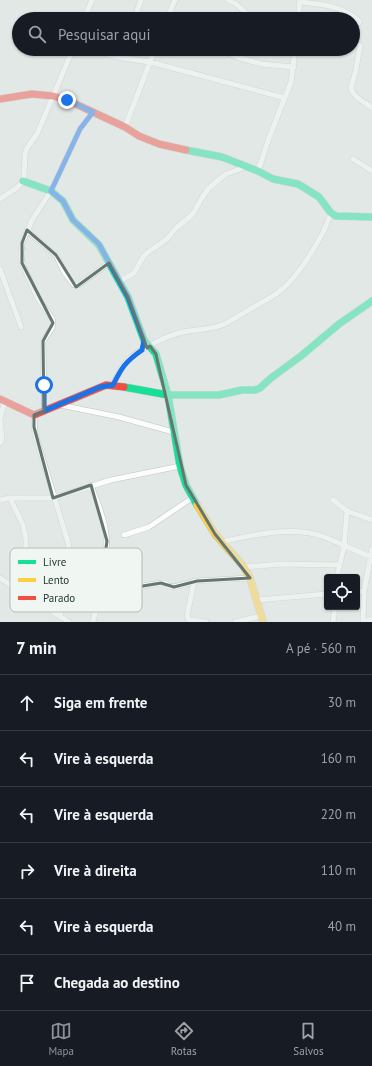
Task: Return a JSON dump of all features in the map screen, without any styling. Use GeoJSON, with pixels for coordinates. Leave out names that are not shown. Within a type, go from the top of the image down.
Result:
{"type":"FeatureCollection","features":[{"type":"Feature","properties":{"kind":"street"},"geometry":{"type":"LineString","coordinates":[[87,12],[92,0]]}},
{"type":"Feature","properties":{"kind":"street"},"geometry":{"type":"LineString","coordinates":[[137,11],[141,0]]}},
{"type":"Feature","properties":{"kind":"street"},"geometry":{"type":"LineString","coordinates":[[170,12],[175,0]]}},
{"type":"Feature","properties":{"kind":"street"},"geometry":{"type":"LineString","coordinates":[[228,0],[236,4],[245,12]]}},
{"type":"Feature","properties":{"kind":"street"},"geometry":{"type":"LineString","coordinates":[[299,12],[300,1],[326,5],[346,12]]}},
{"type":"Feature","properties":{"kind":"street"},"geometry":{"type":"LineString","coordinates":[[0,199],[18,187],[23,181],[25,154],[27,148],[37,134],[70,56]]}},
{"type":"Feature","properties":{"kind":"street"},"geometry":{"type":"LineString","coordinates":[[114,56],[150,62],[285,98]]}},
{"type":"Feature","properties":{"kind":"street"},"geometry":{"type":"LineString","coordinates":[[125,127],[152,56]]}},
{"type":"Feature","properties":{"kind":"street"},"geometry":{"type":"LineString","coordinates":[[234,56],[261,64],[294,67]]}},
{"type":"Feature","properties":{"kind":"street"},"geometry":{"type":"LineString","coordinates":[[258,171],[268,138],[291,82],[295,56]]}},
{"type":"Feature","properties":{"kind":"street"},"geometry":{"type":"LineString","coordinates":[[358,56],[351,90],[353,94],[372,108]]}},
{"type":"Feature","properties":{"kind":"street"},"geometry":{"type":"LineString","coordinates":[[0,99],[32,94],[53,96],[67,100],[125,127],[139,136],[159,144],[222,157],[258,171],[273,179],[298,184],[319,197],[331,213],[341,217],[372,217]]}},
{"type":"Feature","properties":{"kind":"street"},"geometry":{"type":"LineString","coordinates":[[44,411],[44,341],[52,328],[53,323],[52,318],[38,299],[22,263],[22,243],[32,220],[51,191],[80,129],[93,112]]}},
{"type":"Feature","properties":{"kind":"street"},"geometry":{"type":"LineString","coordinates":[[353,159],[372,171]]}},
{"type":"Feature","properties":{"kind":"street"},"geometry":{"type":"LineString","coordinates":[[120,281],[134,273],[147,253],[167,239],[177,227],[192,215],[212,185],[226,174],[245,167]]}},
{"type":"Feature","properties":{"kind":"street"},"geometry":{"type":"LineString","coordinates":[[23,181],[51,191],[63,201],[73,220],[99,244],[128,297],[144,340],[156,354],[168,395],[173,432],[180,466],[186,485],[192,498],[221,542],[244,567],[250,578],[257,600],[262,619],[235,622]]}},
{"type":"Feature","properties":{"kind":"street"},"geometry":{"type":"LineString","coordinates":[[113,385],[128,360],[142,350],[170,336],[182,332],[207,329],[221,325],[280,291],[300,268],[314,248],[327,226],[331,213]]}},
{"type":"Feature","properties":{"kind":"street"},"geometry":{"type":"LineString","coordinates":[[27,230],[56,255],[64,272],[74,285],[78,285],[109,263]]}},
{"type":"Feature","properties":{"kind":"street"},"geometry":{"type":"LineString","coordinates":[[0,269],[21,327]]}},
{"type":"Feature","properties":{"kind":"street"},"geometry":{"type":"LineString","coordinates":[[0,443],[2,439],[0,419],[2,400],[34,415],[100,387],[113,385],[168,395],[218,396],[242,390],[255,390],[260,388],[301,356],[314,343],[339,324],[372,302]]}},
{"type":"Feature","properties":{"kind":"street"},"geometry":{"type":"LineString","coordinates":[[142,350],[144,340]]}},
{"type":"Feature","properties":{"kind":"street"},"geometry":{"type":"LineString","coordinates":[[156,354],[159,342]]}},
{"type":"Feature","properties":{"kind":"street"},"geometry":{"type":"LineString","coordinates":[[60,405],[119,417],[173,432]]}},
{"type":"Feature","properties":{"kind":"street"},"geometry":{"type":"LineString","coordinates":[[34,415],[35,434],[66,535],[68,548]]}},
{"type":"Feature","properties":{"kind":"street"},"geometry":{"type":"LineString","coordinates":[[0,500],[10,498],[54,498],[91,485],[180,466]]}},
{"type":"Feature","properties":{"kind":"street"},"geometry":{"type":"LineString","coordinates":[[91,485],[101,513],[107,548]]}},
{"type":"Feature","properties":{"kind":"street"},"geometry":{"type":"LineString","coordinates":[[10,498],[23,525],[26,548]]}},
{"type":"Feature","properties":{"kind":"street"},"geometry":{"type":"LineString","coordinates":[[124,535],[150,527],[192,498]]}},
{"type":"Feature","properties":{"kind":"street"},"geometry":{"type":"LineString","coordinates":[[333,500],[347,511],[372,520]]}},
{"type":"Feature","properties":{"kind":"street"},"geometry":{"type":"LineString","coordinates":[[338,574],[344,546],[347,511]]}},
{"type":"Feature","properties":{"kind":"street"},"geometry":{"type":"LineString","coordinates":[[221,542],[258,535],[306,532],[324,536],[344,546],[371,556]]}},
{"type":"Feature","properties":{"kind":"street"},"geometry":{"type":"LineString","coordinates":[[372,549],[364,592],[364,622],[372,619]]}},
{"type":"Feature","properties":{"kind":"street"},"geometry":{"type":"LineString","coordinates":[[244,567],[281,564],[340,565]]}},
{"type":"Feature","properties":{"kind":"street"},"geometry":{"type":"LineString","coordinates":[[0,578],[10,584]]}},
{"type":"Feature","properties":{"kind":"street"},"geometry":{"type":"LineString","coordinates":[[142,586],[161,583],[174,587],[194,581],[250,578]]}},
{"type":"Feature","properties":{"kind":"street"},"geometry":{"type":"LineString","coordinates":[[194,581],[187,616],[189,620],[206,622]]}},
{"type":"Feature","properties":{"kind":"street"},"geometry":{"type":"LineString","coordinates":[[360,591],[364,592]]}},
{"type":"Feature","properties":{"kind":"street"},"geometry":{"type":"LineString","coordinates":[[257,600],[324,594]]}},
{"type":"Feature","properties":{"kind":"street"},"geometry":{"type":"LineString","coordinates":[[329,622],[333,622],[335,610]]}},
{"type":"Feature","properties":{"kind":"street"},"geometry":{"type":"LineString","coordinates":[[54,612],[69,622]]}},
{"type":"Feature","properties":{"kind":"street"},"geometry":{"type":"LineString","coordinates":[[60,616],[61,612]]}},
{"type":"Feature","properties":{"kind":"street"},"geometry":{"type":"LineString","coordinates":[[93,622],[95,612]]}},
{"type":"Feature","properties":{"kind":"highlighted area"},"geometry":{"type":"Polygon","coordinates":[[[27,230],[56,255],[76,287],[109,263],[128,297],[147,348],[150,346],[156,354],[186,485],[215,534],[250,578],[197,581],[174,587],[161,583],[100,593],[107,541],[91,485],[53,498],[34,427],[34,415],[44,411],[43,341],[53,323],[22,263],[22,243],[27,230]]]}},
{"type":"Feature","properties":{"kind":"traffic: fast"},"geometry":{"type":"LineString","coordinates":[[186,150],[222,157],[258,171],[273,179],[298,184],[319,197],[331,213],[336,216],[372,217]]}},
{"type":"Feature","properties":{"kind":"traffic: fast"},"geometry":{"type":"LineString","coordinates":[[23,181],[51,191],[63,201],[73,220],[99,245],[128,297],[144,340],[156,354],[168,395],[180,466],[186,485],[197,505]]}},
{"type":"Feature","properties":{"kind":"traffic: fast"},"geometry":{"type":"LineString","coordinates":[[124,387],[168,395],[219,395],[242,390],[255,390],[260,388],[301,356],[339,324],[372,301]]}},
{"type":"Feature","properties":{"kind":"traffic: slow"},"geometry":{"type":"LineString","coordinates":[[197,505],[215,534],[244,567],[250,578],[263,622]]}},
{"type":"Feature","properties":{"kind":"traffic: jam"},"geometry":{"type":"LineString","coordinates":[[0,99],[32,94],[53,96],[67,100],[125,127],[139,136],[159,144],[186,150]]}},
{"type":"Feature","properties":{"kind":"traffic: jam"},"geometry":{"type":"LineString","coordinates":[[0,399],[34,415],[106,385],[124,387]]}},
{"type":"Feature","properties":{"kind":"route"},"geometry":{"type":"LineString","coordinates":[[44,385],[44,411],[100,387],[113,385],[128,360],[142,350],[144,340],[128,297],[99,244],[73,220],[60,197],[51,191],[80,129],[93,112],[67,100]]}}]}
